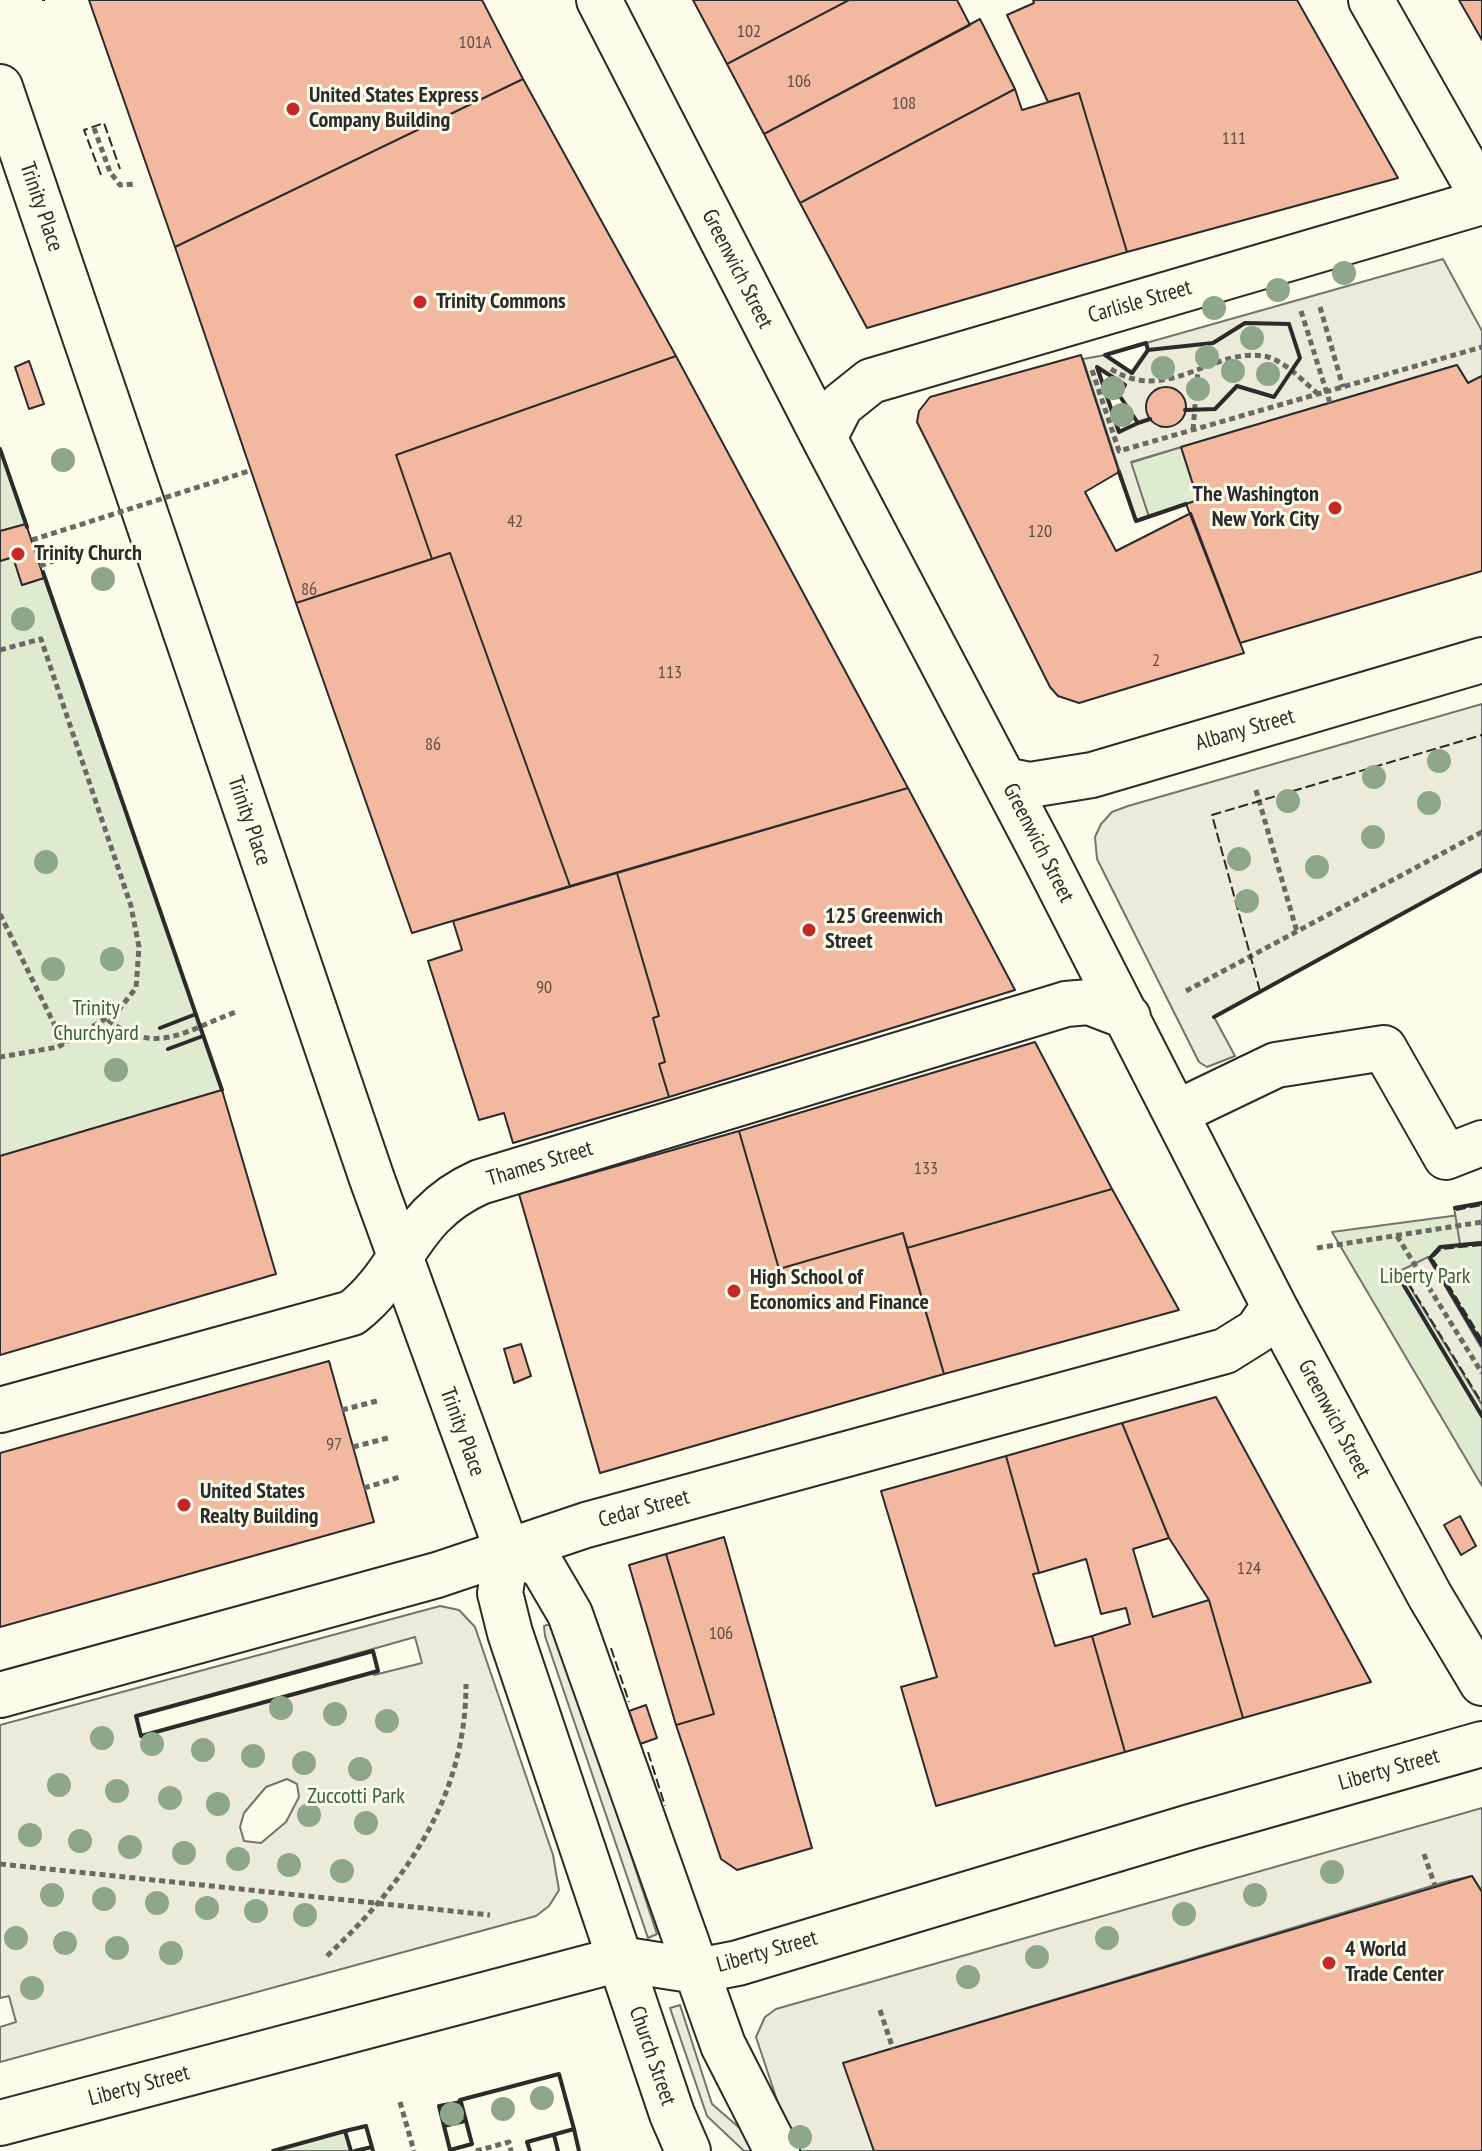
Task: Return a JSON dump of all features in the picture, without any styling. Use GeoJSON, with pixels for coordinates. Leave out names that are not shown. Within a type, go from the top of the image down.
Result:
{"type":"FeatureCollection","features":[{"type":"Feature","properties":{"kind":"street","name":"Greenwich Street"},"geometry":{"type":"LineString","coordinates":[[599,0],[824,438],[1128,1017],[1274,1306],[1430,1596],[1482,1683]]}},
{"type":"Feature","properties":{"kind":"street"},"geometry":{"type":"LineString","coordinates":[[1371,0],[1482,196]]}},
{"type":"Feature","properties":{"kind":"street","name":"Trinity Place"},"geometry":{"type":"LineString","coordinates":[[0,87],[399,1256],[507,1550],[500,1593],[507,1623],[620,1959]]}},
{"type":"Feature","properties":{"kind":"street","name":"Carlisle Street"},"geometry":{"type":"LineString","coordinates":[[824,438],[841,405],[871,381],[1482,202]]}},
{"type":"Feature","properties":{"kind":"street","name":"Albany Street"},"geometry":{"type":"LineString","coordinates":[[1005,780],[1030,785],[1092,775],[1482,660]]}},
{"type":"Feature","properties":{"kind":"street","name":"Thames Street"},"geometry":{"type":"LineString","coordinates":[[0,1410],[352,1313],[380,1288],[423,1222],[446,1199],[480,1182],[1066,1004],[1089,1002],[1128,1017]]}},
{"type":"Feature","properties":{"kind":"street"},"geometry":{"type":"LineString","coordinates":[[1176,1113],[1276,1065],[1384,1048],[1446,1157],[1482,1143]]}},
{"type":"Feature","properties":{"kind":"street","name":"Cedar Street"},"geometry":{"type":"LineString","coordinates":[[0,1695],[437,1575],[586,1525],[1225,1351],[1257,1331],[1274,1306]]}},
{"type":"Feature","properties":{"kind":"street"},"geometry":{"type":"LineString","coordinates":[[507,1550],[542,1566],[570,1614],[728,2056],[777,2151]]}},
{"type":"Feature","properties":{"kind":"street","name":"Liberty Street"},"geometry":{"type":"LineString","coordinates":[[0,2123],[620,1959],[697,1971],[738,1963],[1190,1827],[1482,1744]]}},
{"type":"Feature","properties":{"kind":"street","name":"Church Street"},"geometry":{"type":"LineString","coordinates":[[620,1959],[688,2151]]}},
{"type":"Feature","properties":{"kind":"path"},"geometry":{"type":"LineString","coordinates":[[94,128],[112,178],[120,185],[135,184]]}},
{"type":"Feature","properties":{"kind":"path"},"geometry":{"type":"LineString","coordinates":[[1316,295],[1343,387]]}},
{"type":"Feature","properties":{"kind":"path"},"geometry":{"type":"LineString","coordinates":[[1297,300],[1330,403]]}},
{"type":"Feature","properties":{"kind":"path"},"geometry":{"type":"LineString","coordinates":[[1089,358],[1119,451],[1482,347]]}},
{"type":"Feature","properties":{"kind":"path"},"geometry":{"type":"LineString","coordinates":[[1129,380],[1153,381],[1253,355],[1280,362],[1319,394]]}},
{"type":"Feature","properties":{"kind":"path"},"geometry":{"type":"LineString","coordinates":[[1193,430],[1198,370]]}},
{"type":"Feature","properties":{"kind":"path"},"geometry":{"type":"LineString","coordinates":[[32,540],[252,470]]}},
{"type":"Feature","properties":{"kind":"path"},"geometry":{"type":"LineString","coordinates":[[40,566],[75,553]]}},
{"type":"Feature","properties":{"kind":"path"},"geometry":{"type":"LineString","coordinates":[[0,650],[41,639],[131,906],[139,947],[136,988],[108,1020],[64,1044],[0,1057]]}},
{"type":"Feature","properties":{"kind":"path"},"geometry":{"type":"LineString","coordinates":[[1256,790],[1297,932]]}},
{"type":"Feature","properties":{"kind":"path"},"geometry":{"type":"LineString","coordinates":[[1186,991],[1482,832]]}},
{"type":"Feature","properties":{"kind":"path"},"geometry":{"type":"LineString","coordinates":[[0,914],[64,1044]]}},
{"type":"Feature","properties":{"kind":"path"},"geometry":{"type":"LineString","coordinates":[[108,1020],[127,1034],[155,1041],[236,1012]]}},
{"type":"Feature","properties":{"kind":"path"},"geometry":{"type":"LineString","coordinates":[[1317,1248],[1482,1222]]}},
{"type":"Feature","properties":{"kind":"path"},"geometry":{"type":"LineString","coordinates":[[1397,1236],[1482,1373]]}},
{"type":"Feature","properties":{"kind":"path"},"geometry":{"type":"LineString","coordinates":[[342,1410],[377,1401]]}},
{"type":"Feature","properties":{"kind":"path"},"geometry":{"type":"LineString","coordinates":[[353,1447],[388,1438]]}},
{"type":"Feature","properties":{"kind":"path"},"geometry":{"type":"LineString","coordinates":[[364,1488],[400,1477]]}},
{"type":"Feature","properties":{"kind":"path"},"geometry":{"type":"LineString","coordinates":[[327,1956],[380,1904],[415,1857],[439,1812],[455,1759],[466,1689]]}},
{"type":"Feature","properties":{"kind":"path"},"geometry":{"type":"LineString","coordinates":[[1424,1854],[1435,1886]]}},
{"type":"Feature","properties":{"kind":"path"},"geometry":{"type":"LineString","coordinates":[[0,1864],[490,1915]]}},
{"type":"Feature","properties":{"kind":"path"},"geometry":{"type":"LineString","coordinates":[[880,2010],[893,2049]]}},
{"type":"Feature","properties":{"kind":"path"},"geometry":{"type":"LineString","coordinates":[[400,2102],[414,2151]]}},
{"type":"Feature","properties":{"kind":"path"},"geometry":{"type":"LineString","coordinates":[[476,2151],[509,2142],[511,2151]]}},
{"type":"Feature","properties":{"kind":"green space"},"geometry":{"type":"Polygon","coordinates":[[[1181,447],[1198,500],[1149,517],[1130,463],[1181,447]]]}},
{"type":"Feature","properties":{"kind":"green space"},"geometry":{"type":"Polygon","coordinates":[[[0,449],[26,524],[0,531],[0,449]]]}},
{"type":"Feature","properties":{"kind":"green space","name":"Trinity Churchyard"},"geometry":{"type":"Polygon","coordinates":[[[13,557],[22,585],[44,578],[222,1090],[0,1156],[0,561],[13,557]]]}},
{"type":"Feature","properties":{"kind":"green space","name":"Liberty Park"},"geometry":{"type":"Polygon","coordinates":[[[1482,1212],[1482,1486],[1332,1232],[1482,1212]]]}},
{"type":"Feature","properties":{"kind":"green space"},"geometry":{"type":"Polygon","coordinates":[[[345,2131],[351,2151],[273,2151],[345,2131]]]}},
{"type":"Feature","properties":{"kind":"shaded area"},"geometry":{"type":"Polygon","coordinates":[[[1443,259],[1482,331],[1482,376],[1468,383],[1457,365],[1131,462],[1149,517],[1136,521],[1083,359],[1105,355],[1132,373],[1148,350],[1146,343],[1443,259]],[[1098,368],[1118,431],[1138,423],[1119,395],[1125,385],[1098,368]],[[1168,388],[1156,391],[1146,406],[1150,419],[1161,427],[1179,422],[1185,410],[1184,398],[1168,388]]]}},
{"type":"Feature","properties":{"kind":"shaded area"},"geometry":{"type":"Polygon","coordinates":[[[1482,704],[1482,870],[1214,1017],[1235,1056],[1207,1067],[1199,1062],[1097,859],[1095,837],[1101,824],[1112,812],[1128,806],[1482,704]]]}},
{"type":"Feature","properties":{"kind":"shaded area"},"geometry":{"type":"Polygon","coordinates":[[[1482,1203],[1482,1242],[1460,1244],[1454,1207],[1482,1203]]]}},
{"type":"Feature","properties":{"kind":"shaded area"},"geometry":{"type":"Polygon","coordinates":[[[1428,1257],[1482,1349],[1482,1405],[1400,1271],[1428,1257]]]}},
{"type":"Feature","properties":{"kind":"shaded area","name":"Zuccotti Park"},"geometry":{"type":"Polygon","coordinates":[[[440,1606],[459,1610],[475,1627],[553,1855],[559,1890],[549,1906],[536,1916],[0,2062],[0,2027],[16,2022],[9,1996],[0,1998],[0,1725],[440,1606]],[[415,1637],[137,1716],[141,1736],[373,1672],[374,1675],[422,1663],[415,1637]],[[287,1779],[266,1787],[244,1813],[240,1827],[244,1841],[261,1843],[286,1822],[299,1797],[297,1784],[287,1779]]]}},
{"type":"Feature","properties":{"kind":"shaded area"},"geometry":{"type":"Polygon","coordinates":[[[551,1624],[557,1632],[657,1934],[648,1938],[545,1636],[544,1626],[551,1624]]]}},
{"type":"Feature","properties":{"kind":"shaded area"},"geometry":{"type":"Polygon","coordinates":[[[1482,1808],[1482,1892],[1472,1876],[1445,1882],[844,2063],[874,2151],[794,2151],[756,2037],[765,2017],[776,2009],[1482,1808]]]}},
{"type":"Feature","properties":{"kind":"shaded area"},"geometry":{"type":"Polygon","coordinates":[[[680,2005],[712,2104],[750,2137],[757,2151],[744,2151],[707,2116],[670,2008],[680,2005]]]}},
{"type":"Feature","properties":{"kind":"building","name":"United States Express Company Building"},"geometry":{"type":"Polygon","coordinates":[[[89,0],[482,0],[523,79],[175,247],[89,0]]]}},
{"type":"Feature","properties":{"kind":"building"},"geometry":{"type":"Polygon","coordinates":[[[693,0],[849,0],[727,64],[693,0]]]}},
{"type":"Feature","properties":{"kind":"building"},"geometry":{"type":"Polygon","coordinates":[[[849,0],[957,0],[970,25],[764,134],[727,64],[849,0]]]}},
{"type":"Feature","properties":{"kind":"building"},"geometry":{"type":"Polygon","coordinates":[[[1033,0],[1297,0],[1398,178],[1127,252],[1079,93],[1048,102],[1007,15],[1034,3],[1033,0]]]}},
{"type":"Feature","properties":{"kind":"building"},"geometry":{"type":"Polygon","coordinates":[[[1459,0],[1482,0],[1482,40],[1459,0]]]}},
{"type":"Feature","properties":{"kind":"building"},"geometry":{"type":"Polygon","coordinates":[[[980,19],[1015,89],[800,203],[764,134],[980,19]]]}},
{"type":"Feature","properties":{"kind":"building","name":"Trinity Commons"},"geometry":{"type":"Polygon","coordinates":[[[523,79],[676,356],[396,455],[432,559],[296,603],[175,247],[523,79]]]}},
{"type":"Feature","properties":{"kind":"building"},"geometry":{"type":"Polygon","coordinates":[[[1015,89],[1022,110],[1079,93],[1127,252],[867,328],[800,203],[1015,89]]]}},
{"type":"Feature","properties":{"kind":"building"},"geometry":{"type":"Polygon","coordinates":[[[1081,355],[1119,472],[1085,492],[1116,551],[1191,513],[1244,653],[1079,703],[1058,696],[1050,687],[917,422],[919,411],[930,397],[1081,355]]]}},
{"type":"Feature","properties":{"kind":"building"},"geometry":{"type":"Polygon","coordinates":[[[676,356],[908,788],[570,886],[450,553],[432,559],[396,455],[676,356]]]}},
{"type":"Feature","properties":{"kind":"building"},"geometry":{"type":"Polygon","coordinates":[[[29,361],[44,404],[29,409],[15,367],[29,361]]]}},
{"type":"Feature","properties":{"kind":"building","name":"The Washington New York City"},"geometry":{"type":"Polygon","coordinates":[[[1457,365],[1468,383],[1482,376],[1482,571],[1240,643],[1186,504],[1198,500],[1181,447],[1457,365]]]}},
{"type":"Feature","properties":{"kind":"building"},"geometry":{"type":"Polygon","coordinates":[[[1166,387],[1180,393],[1186,407],[1180,421],[1166,427],[1152,421],[1146,407],[1152,393],[1166,387]]]}},
{"type":"Feature","properties":{"kind":"building","name":"Trinity Church"},"geometry":{"type":"Polygon","coordinates":[[[26,524],[44,578],[22,585],[13,557],[0,561],[0,531],[26,524]]]}},
{"type":"Feature","properties":{"kind":"building"},"geometry":{"type":"Polygon","coordinates":[[[450,553],[570,886],[412,933],[296,603],[450,553]]]}},
{"type":"Feature","properties":{"kind":"building","name":"125 Greenwich Street"},"geometry":{"type":"Polygon","coordinates":[[[908,788],[1015,990],[669,1097],[659,1064],[665,1062],[653,1018],[659,1016],[617,873],[908,788]]]}},
{"type":"Feature","properties":{"kind":"building"},"geometry":{"type":"Polygon","coordinates":[[[617,873],[659,1016],[653,1018],[665,1062],[659,1064],[669,1097],[513,1143],[504,1113],[479,1120],[428,961],[462,950],[453,921],[617,873]]]}},
{"type":"Feature","properties":{"kind":"building"},"geometry":{"type":"Polygon","coordinates":[[[1035,1042],[1112,1189],[907,1248],[903,1233],[779,1269],[739,1131],[1035,1042]]]}},
{"type":"Feature","properties":{"kind":"building"},"geometry":{"type":"Polygon","coordinates":[[[222,1090],[276,1274],[0,1355],[0,1156],[222,1090]]]}},
{"type":"Feature","properties":{"kind":"building","name":"High School of Economics and Finance"},"geometry":{"type":"Polygon","coordinates":[[[739,1131],[779,1269],[903,1233],[944,1374],[600,1473],[519,1194],[739,1131]]]}},
{"type":"Feature","properties":{"kind":"building"},"geometry":{"type":"Polygon","coordinates":[[[1112,1189],[1179,1310],[944,1374],[907,1248],[1112,1189]]]}},
{"type":"Feature","properties":{"kind":"building"},"geometry":{"type":"Polygon","coordinates":[[[521,1344],[531,1376],[514,1383],[504,1349],[521,1344]]]}},
{"type":"Feature","properties":{"kind":"building","name":"United States Realty Building"},"geometry":{"type":"Polygon","coordinates":[[[329,1361],[374,1522],[0,1627],[0,1453],[329,1361]]]}},
{"type":"Feature","properties":{"kind":"building"},"geometry":{"type":"Polygon","coordinates":[[[1216,1397],[1371,1682],[1243,1718],[1209,1600],[1169,1538],[1122,1423],[1216,1397]]]}},
{"type":"Feature","properties":{"kind":"building"},"geometry":{"type":"Polygon","coordinates":[[[1122,1423],[1169,1538],[1133,1549],[1153,1617],[1209,1600],[1243,1718],[1125,1752],[1092,1636],[1130,1624],[1126,1608],[1101,1614],[1086,1559],[1039,1573],[1006,1456],[1122,1423]]]}},
{"type":"Feature","properties":{"kind":"building"},"geometry":{"type":"Polygon","coordinates":[[[1006,1456],[1039,1573],[1033,1574],[1055,1646],[1092,1636],[1125,1752],[936,1806],[901,1687],[937,1677],[881,1491],[1006,1456]]]}},
{"type":"Feature","properties":{"kind":"building"},"geometry":{"type":"Polygon","coordinates":[[[1460,1516],[1476,1546],[1461,1555],[1444,1525],[1460,1516]]]}},
{"type":"Feature","properties":{"kind":"building"},"geometry":{"type":"Polygon","coordinates":[[[724,1537],[812,1848],[737,1870],[721,1859],[676,1725],[714,1714],[666,1554],[724,1537]]]}},
{"type":"Feature","properties":{"kind":"building"},"geometry":{"type":"Polygon","coordinates":[[[666,1554],[714,1714],[676,1725],[629,1565],[666,1554]]]}},
{"type":"Feature","properties":{"kind":"building"},"geometry":{"type":"Polygon","coordinates":[[[646,1705],[657,1738],[640,1744],[629,1711],[646,1705]]]}},
{"type":"Feature","properties":{"kind":"building","name":"4 World Trade Center"},"geometry":{"type":"Polygon","coordinates":[[[1472,1876],[1482,1892],[1482,2151],[874,2151],[843,2063],[1472,1876]]]}},
{"type":"Feature","properties":{"kind":"fence"},"geometry":{"type":"LineString","coordinates":[[101,175],[84,130],[104,123],[120,169]]}},
{"type":"Feature","properties":{"kind":"fence"},"geometry":{"type":"LineString","coordinates":[[1260,991],[1212,815],[1482,735]]}},
{"type":"Feature","properties":{"kind":"fence"},"geometry":{"type":"LineString","coordinates":[[1456,1210],[1482,1205]]}},
{"type":"Feature","properties":{"kind":"fence"},"geometry":{"type":"LineString","coordinates":[[1482,1245],[1441,1249],[1432,1258],[1482,1340]]}},
{"type":"Feature","properties":{"kind":"fence"},"geometry":{"type":"LineString","coordinates":[[1401,1271],[1482,1403]]}},
{"type":"Feature","properties":{"kind":"fence"},"geometry":{"type":"LineString","coordinates":[[611,1648],[629,1702]]}},
{"type":"Feature","properties":{"kind":"fence"},"geometry":{"type":"LineString","coordinates":[[648,1752],[665,1806]]}},
{"type":"Feature","properties":{"kind":"wall"},"geometry":{"type":"LineString","coordinates":[[1148,350],[1146,343],[1105,355],[1132,373],[1148,350],[1213,343],[1245,323],[1289,324],[1300,358],[1274,397],[1237,386],[1215,409],[1185,410]]}},
{"type":"Feature","properties":{"kind":"wall"},"geometry":{"type":"LineString","coordinates":[[1138,423],[1119,432],[1097,367],[1125,385],[1119,395],[1138,423],[1150,419]]}},
{"type":"Feature","properties":{"kind":"wall"},"geometry":{"type":"LineString","coordinates":[[0,449],[27,527]]}},
{"type":"Feature","properties":{"kind":"wall"},"geometry":{"type":"LineString","coordinates":[[1119,472],[1136,521],[1186,504]]}},
{"type":"Feature","properties":{"kind":"wall"},"geometry":{"type":"LineString","coordinates":[[43,572],[222,1090]]}},
{"type":"Feature","properties":{"kind":"wall"},"geometry":{"type":"LineString","coordinates":[[1214,1017],[1482,870]]}},
{"type":"Feature","properties":{"kind":"wall"},"geometry":{"type":"LineString","coordinates":[[160,1028],[196,1014]]}},
{"type":"Feature","properties":{"kind":"wall"},"geometry":{"type":"LineString","coordinates":[[168,1049],[203,1036]]}},
{"type":"Feature","properties":{"kind":"wall"},"geometry":{"type":"LineString","coordinates":[[1455,1208],[1482,1203]]}},
{"type":"Feature","properties":{"kind":"wall"},"geometry":{"type":"LineString","coordinates":[[1482,1243],[1440,1247],[1430,1258],[1482,1345]]}},
{"type":"Feature","properties":{"kind":"wall"},"geometry":{"type":"LineString","coordinates":[[1397,1274],[1482,1416]]}},
{"type":"Feature","properties":{"kind":"wall"},"geometry":{"type":"LineString","coordinates":[[373,1651],[378,1671],[141,1736],[136,1716],[373,1651]]}},
{"type":"Feature","properties":{"kind":"wall"},"geometry":{"type":"LineString","coordinates":[[460,2100],[559,2074],[574,2129]]}},
{"type":"Feature","properties":{"kind":"wall"},"geometry":{"type":"LineString","coordinates":[[444,2126],[450,2150],[472,2144],[461,2102],[439,2106],[444,2126],[465,2121]]}},
{"type":"Feature","properties":{"kind":"wall"},"geometry":{"type":"LineString","coordinates":[[351,2151],[345,2131],[366,2126],[373,2151]]}},
{"type":"Feature","properties":{"kind":"wall"},"geometry":{"type":"LineString","coordinates":[[530,2151],[527,2142],[574,2129],[579,2151]]}},
{"type":"Feature","properties":{"kind":"wall"},"geometry":{"type":"LineString","coordinates":[[273,2151],[345,2131]]}},
{"type":"Feature","properties":{"kind":"wall"},"geometry":{"type":"LineString","coordinates":[[554,2135],[558,2151]]}},
{"type":"Feature","properties":{"kind":"wall"},"geometry":{"type":"LineString","coordinates":[[355,2151],[372,2147]]}},
{"type":"Feature","properties":{"kind":"place","name":"United States Express Company Building"},"geometry":{"type":"Point","coordinates":[293,109]}},
{"type":"Feature","properties":{"kind":"place","name":"Trinity Commons"},"geometry":{"type":"Point","coordinates":[420,302]}},
{"type":"Feature","properties":{"kind":"place","name":"The Washington New York City"},"geometry":{"type":"Point","coordinates":[1335,508]}},
{"type":"Feature","properties":{"kind":"place","name":"Trinity Church"},"geometry":{"type":"Point","coordinates":[18,554]}},
{"type":"Feature","properties":{"kind":"place","name":"125 Greenwich Street"},"geometry":{"type":"Point","coordinates":[809,930]}},
{"type":"Feature","properties":{"kind":"place","name":"High School of Economics and Finance"},"geometry":{"type":"Point","coordinates":[734,1291]}},
{"type":"Feature","properties":{"kind":"place","name":"United States Realty Building"},"geometry":{"type":"Point","coordinates":[184,1505]}},
{"type":"Feature","properties":{"kind":"place","name":"4 World Trade Center"},"geometry":{"type":"Point","coordinates":[1329,1963]}}]}
